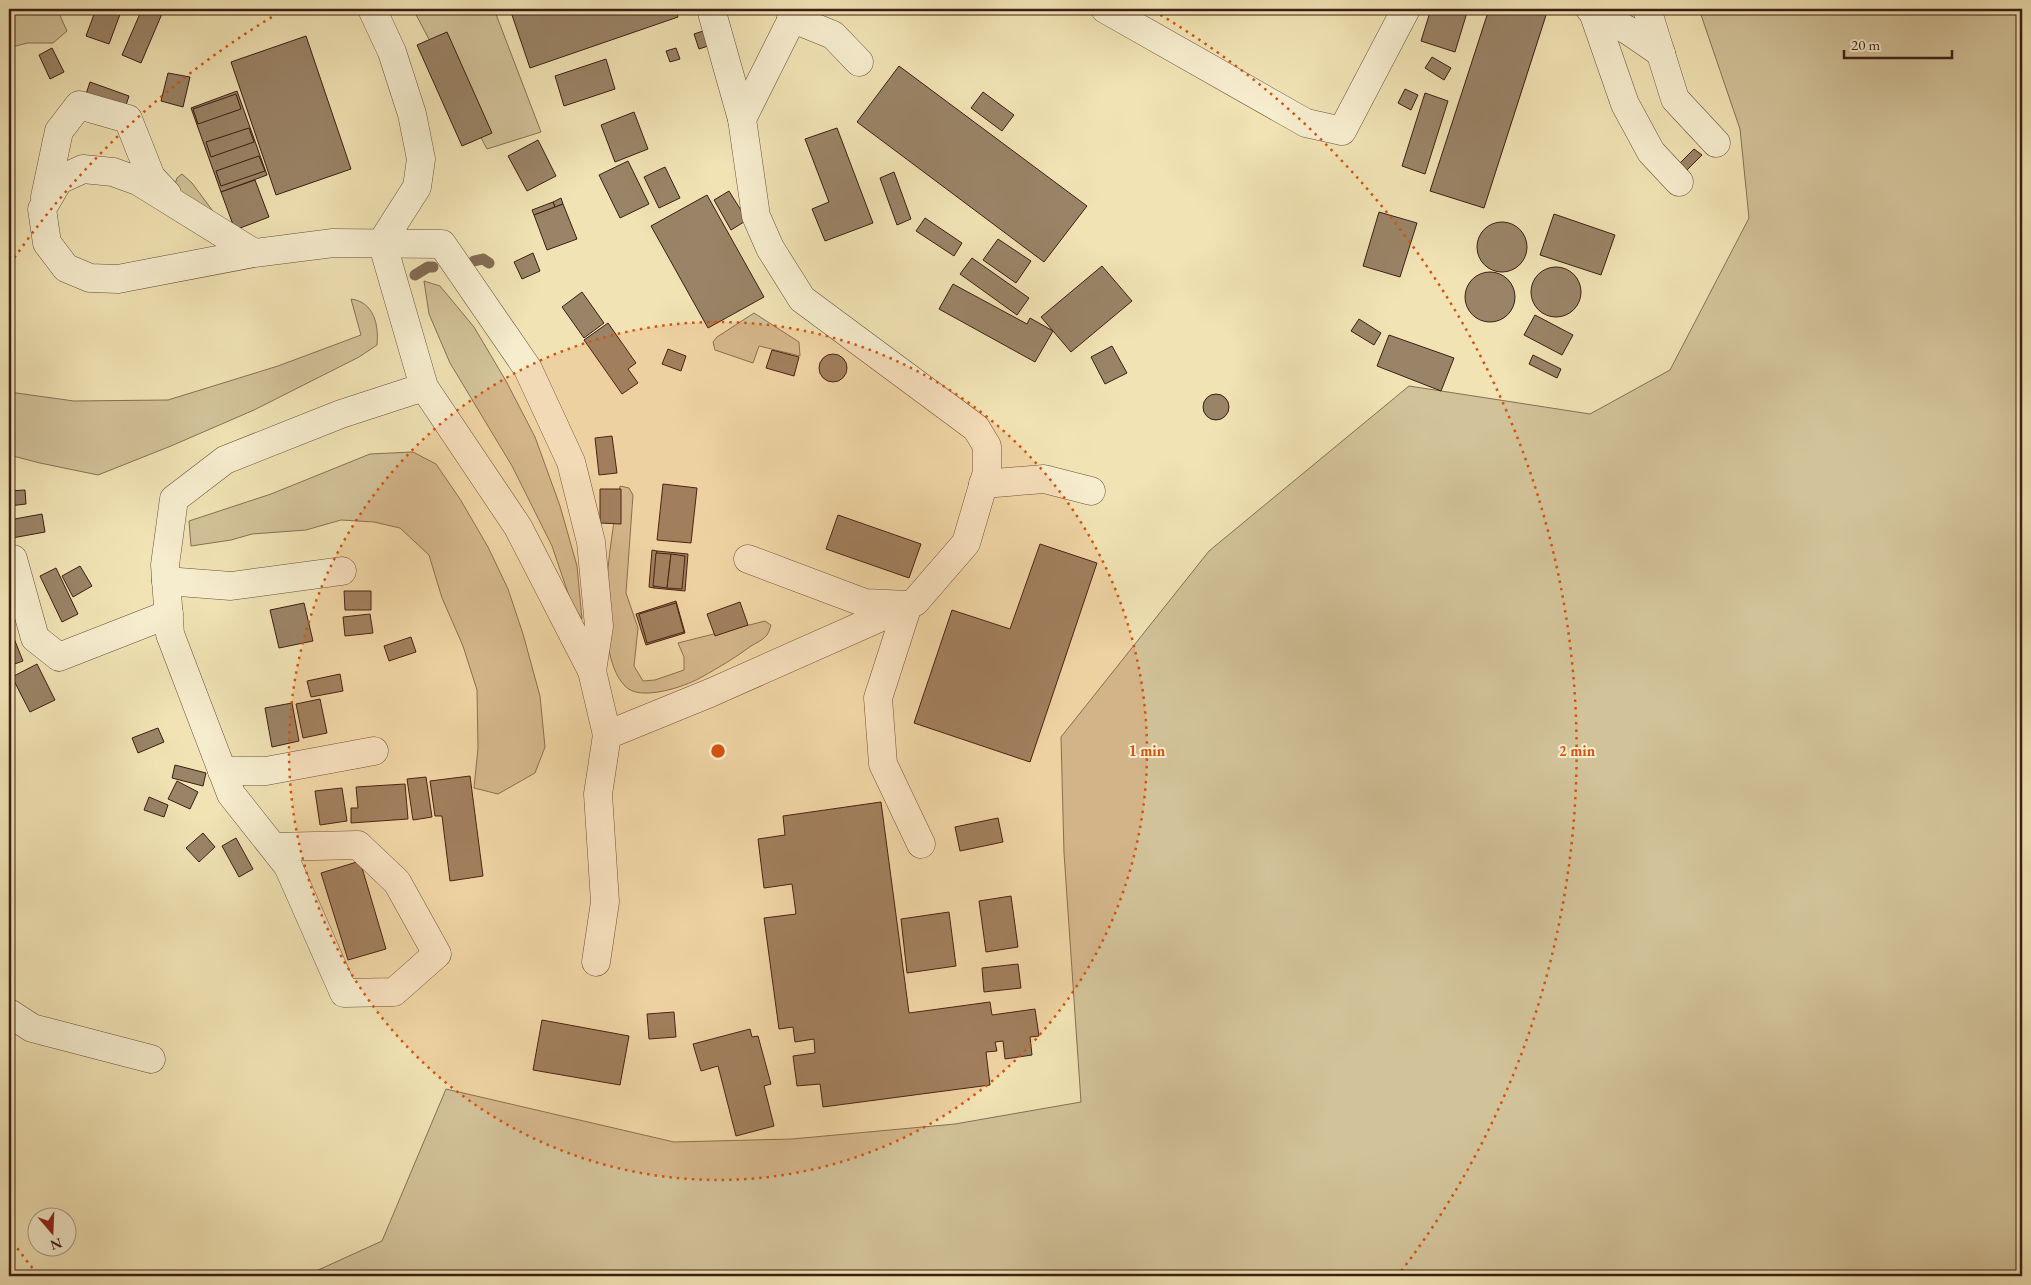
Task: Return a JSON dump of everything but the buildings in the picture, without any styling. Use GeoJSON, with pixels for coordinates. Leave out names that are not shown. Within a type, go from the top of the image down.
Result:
{"type":"FeatureCollection","features":[{"type":"Feature","properties":{"kind":"street"},"geometry":{"type":"LineString","coordinates":[[372,9],[392,52],[412,114],[421,159],[417,187],[382,242],[424,387],[518,526],[592,671],[607,735],[598,794],[606,902],[596,962]]}},
{"type":"Feature","properties":{"kind":"street"},"geometry":{"type":"LineString","coordinates":[[607,735],[710,693],[915,602],[966,543],[987,472],[987,446],[976,428],[802,299],[770,248],[756,216],[742,119],[710,9]]}},
{"type":"Feature","properties":{"kind":"street"},"geometry":{"type":"LineString","coordinates":[[1105,9],[1306,123],[1342,131],[1406,9]]}},
{"type":"Feature","properties":{"kind":"street"},"geometry":{"type":"LineString","coordinates":[[1647,9],[1674,99],[1716,143]]}},
{"type":"Feature","properties":{"kind":"street"},"geometry":{"type":"LineString","coordinates":[[1661,53],[1631,16],[1592,10],[1625,104],[1650,152],[1679,182]]}},
{"type":"Feature","properties":{"kind":"street"},"geometry":{"type":"LineString","coordinates":[[742,119],[794,13],[833,35],[859,62]]}},
{"type":"Feature","properties":{"kind":"street"},"geometry":{"type":"LineString","coordinates":[[1614,74],[1631,16]]}},
{"type":"Feature","properties":{"kind":"street"},"geometry":{"type":"LineString","coordinates":[[181,209],[151,177],[128,119],[79,105],[59,132],[42,209],[46,243],[66,268],[90,278],[118,279],[254,253],[334,244],[382,242],[442,244],[528,369],[571,462],[591,542],[599,626],[592,671]]}},
{"type":"Feature","properties":{"kind":"street"},"geometry":{"type":"LineString","coordinates":[[42,209],[59,180],[83,169],[113,172],[138,181],[254,253]]}},
{"type":"Feature","properties":{"kind":"street"},"geometry":{"type":"LineString","coordinates":[[273,847],[358,845],[397,882],[437,954],[394,992],[344,993],[288,866],[231,794],[170,634],[165,565],[174,499],[226,460],[341,414],[424,387]]}},
{"type":"Feature","properties":{"kind":"street"},"geometry":{"type":"LineString","coordinates":[[983,484],[1044,479],[1091,491]]}},
{"type":"Feature","properties":{"kind":"street"},"geometry":{"type":"LineString","coordinates":[[13,559],[34,638],[59,657],[169,614]]}},
{"type":"Feature","properties":{"kind":"street"},"geometry":{"type":"LineString","coordinates":[[748,559],[865,603],[908,605]]}},
{"type":"Feature","properties":{"kind":"street"},"geometry":{"type":"LineString","coordinates":[[166,581],[231,586],[342,571]]}},
{"type":"Feature","properties":{"kind":"street"},"geometry":{"type":"LineString","coordinates":[[908,605],[878,698],[883,764],[921,844]]}},
{"type":"Feature","properties":{"kind":"street"},"geometry":{"type":"LineString","coordinates":[[222,771],[266,771],[374,751]]}},
{"type":"Feature","properties":{"kind":"street"},"geometry":{"type":"LineString","coordinates":[[9,1013],[32,1028],[152,1059]]}},
{"type":"Feature","properties":{"kind":"shaded area"},"geometry":{"type":"Polygon","coordinates":[[[9,9],[57,9],[67,31],[53,43],[27,43],[9,48],[9,9]]]}},
{"type":"Feature","properties":{"kind":"shaded area"},"geometry":{"type":"Polygon","coordinates":[[[413,9],[494,9],[541,132],[487,149],[413,9]]]}},
{"type":"Feature","properties":{"kind":"shaded area"},"geometry":{"type":"Polygon","coordinates":[[[1699,9],[2022,9],[2022,1276],[305,1276],[382,1241],[446,1089],[674,1142],[792,1139],[955,1124],[1081,1102],[1064,853],[1061,737],[1209,551],[1409,386],[1590,414],[1670,370],[1749,218],[1740,129],[1699,9]]]}},
{"type":"Feature","properties":{"kind":"shaded area"},"geometry":{"type":"Polygon","coordinates":[[[182,174],[192,183],[218,218],[196,213],[175,184],[177,178],[182,174]]]}},
{"type":"Feature","properties":{"kind":"shaded area"},"geometry":{"type":"Polygon","coordinates":[[[424,281],[440,286],[474,327],[506,381],[535,437],[560,506],[577,566],[582,619],[571,602],[552,546],[512,466],[450,363],[429,314],[424,281]]]}},
{"type":"Feature","properties":{"kind":"shaded area"},"geometry":{"type":"Polygon","coordinates":[[[351,299],[359,301],[370,310],[376,322],[377,345],[359,357],[254,410],[98,475],[9,455],[9,392],[74,401],[168,400],[278,366],[361,335],[351,299]]]}},
{"type":"Feature","properties":{"kind":"shaded area"},"geometry":{"type":"Polygon","coordinates":[[[754,313],[799,342],[800,356],[759,346],[753,363],[715,350],[713,342],[717,337],[754,313]]]}},
{"type":"Feature","properties":{"kind":"shaded area"},"geometry":{"type":"Polygon","coordinates":[[[413,452],[436,464],[460,499],[488,547],[508,589],[540,696],[545,747],[535,773],[498,794],[474,788],[478,748],[477,690],[463,646],[442,598],[429,555],[400,528],[374,522],[341,520],[306,530],[252,534],[231,540],[191,546],[189,521],[271,494],[370,454],[413,452]]]}},
{"type":"Feature","properties":{"kind":"shaded area"},"geometry":{"type":"Polygon","coordinates":[[[620,486],[629,488],[633,495],[626,593],[638,628],[634,666],[643,681],[655,680],[684,670],[684,657],[678,643],[765,621],[771,625],[768,634],[764,638],[726,663],[693,682],[673,689],[651,693],[632,691],[625,686],[614,669],[608,646],[606,590],[612,532],[620,486]]]}},
{"type":"Feature","properties":{"kind":"waterway"},"geometry":{"type":"LineString","coordinates":[[474,261],[483,259],[489,263]]}},
{"type":"Feature","properties":{"kind":"waterway"},"geometry":{"type":"LineString","coordinates":[[415,275],[428,267],[433,267]]}}]}
